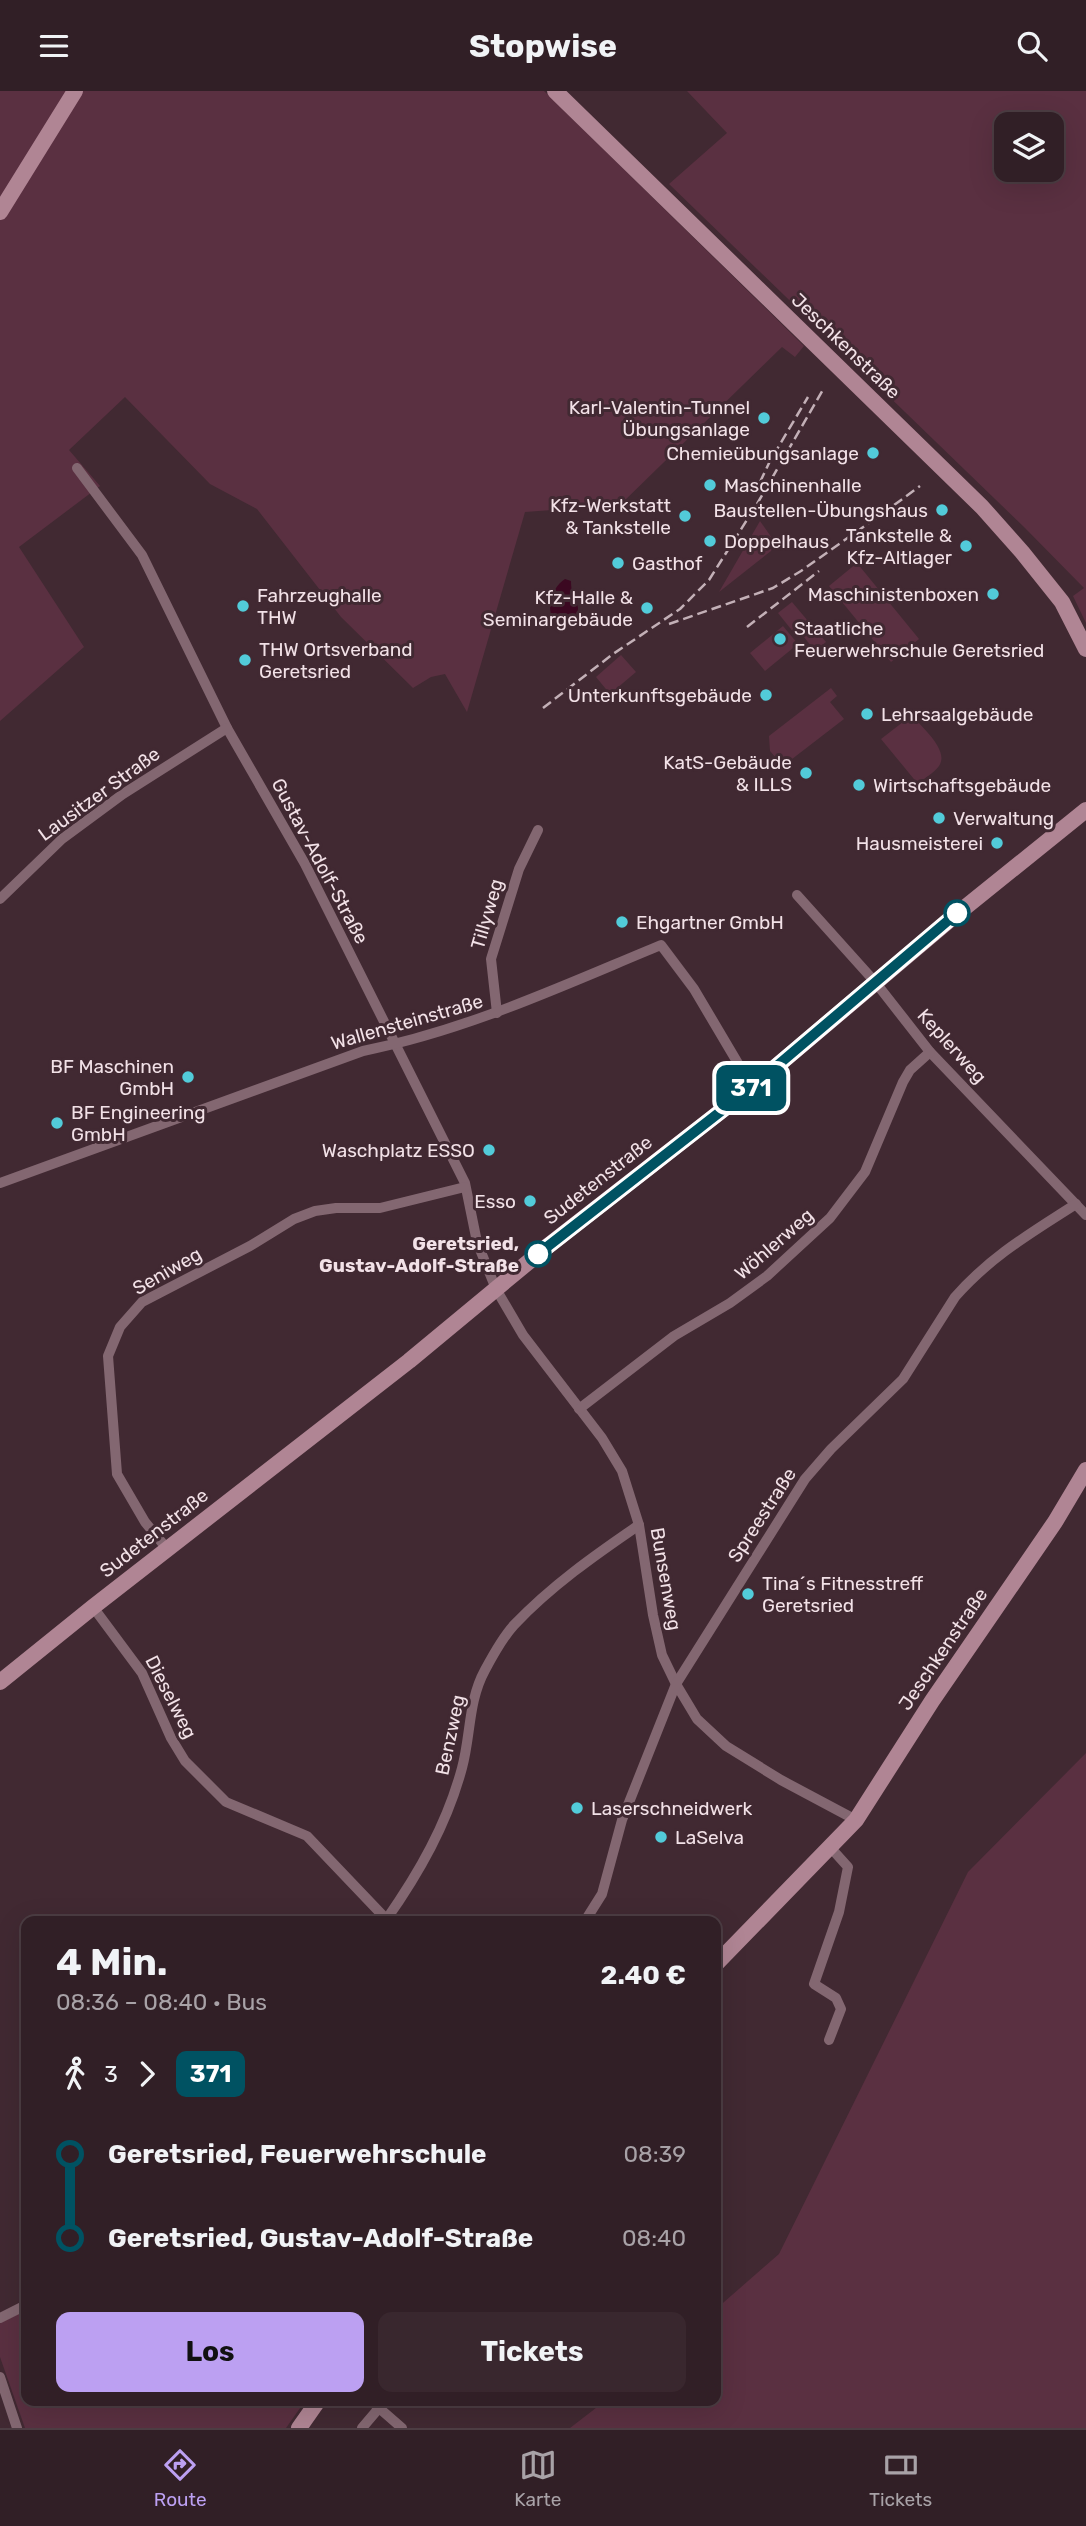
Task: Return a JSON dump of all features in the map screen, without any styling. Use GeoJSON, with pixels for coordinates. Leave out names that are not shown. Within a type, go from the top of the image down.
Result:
{"type":"FeatureCollection","features":[{"type":"Feature","properties":{"kind":"street"},"geometry":{"type":"LineString","coordinates":[[0,212],[75,91]]}},
{"type":"Feature","properties":{"kind":"street","name":"Jeschkenstraße"},"geometry":{"type":"LineString","coordinates":[[555,91],[982,507],[1062,602],[1086,649]]}},
{"type":"Feature","properties":{"kind":"street","name":"Gustav-Adolf-Straße"},"geometry":{"type":"LineString","coordinates":[[76,468],[142,555],[227,728],[303,860],[465,1187],[477,1242],[496,1289]]}},
{"type":"Feature","properties":{"kind":"street","name":"Lausitzer Straße"},"geometry":{"type":"LineString","coordinates":[[0,898],[62,839],[123,793],[227,728]]}},
{"type":"Feature","properties":{"kind":"street","name":"Sudetenstraße"},"geometry":{"type":"LineString","coordinates":[[0,1682],[752,1087],[952,918],[1086,810]]}},
{"type":"Feature","properties":{"kind":"street","name":"Tillyweg"},"geometry":{"type":"LineString","coordinates":[[497,1013],[491,959],[519,869],[538,830]]}},
{"type":"Feature","properties":{"kind":"street","name":"Keplerweg"},"geometry":{"type":"LineString","coordinates":[[797,895],[876,983],[930,1052],[1086,1215]]}},
{"type":"Feature","properties":{"kind":"street","name":"Wallensteinstraße"},"geometry":{"type":"LineString","coordinates":[[0,1183],[363,1051],[396,1044],[497,1013],[661,944],[694,989],[752,1087]]}},
{"type":"Feature","properties":{"kind":"street","name":"Wöhlerweg"},"geometry":{"type":"LineString","coordinates":[[579,1409],[674,1336],[730,1303],[767,1276],[830,1219],[865,1172],[903,1081],[910,1070],[930,1052]]}},
{"type":"Feature","properties":{"kind":"street","name":"Seniweg"},"geometry":{"type":"LineString","coordinates":[[168,1550],[145,1523],[117,1474],[108,1356],[120,1327],[142,1302],[250,1246],[293,1219],[315,1211],[336,1208],[380,1208],[465,1187]]}},
{"type":"Feature","properties":{"kind":"street","name":"Spreestraße"},"geometry":{"type":"LineString","coordinates":[[588,1916],[602,1894],[622,1820],[676,1684],[805,1479],[831,1449],[903,1379],[955,1297],[1003,1250],[1076,1204]]}},
{"type":"Feature","properties":{"kind":"street","name":"Bunsenweg"},"geometry":{"type":"LineString","coordinates":[[496,1289],[523,1335],[618,1463],[632,1497],[639,1525],[662,1655],[697,1719],[726,1746],[781,1780],[856,1820]]}},
{"type":"Feature","properties":{"kind":"street","name":"Jeschkenstraße"},"geometry":{"type":"LineString","coordinates":[[721,1960],[856,1820],[932,1701],[1055,1523],[1086,1470]]}},
{"type":"Feature","properties":{"kind":"street","name":"Benzweg"},"geometry":{"type":"LineString","coordinates":[[390,1916],[412,1884],[448,1815],[463,1765],[470,1710],[484,1672],[512,1626],[580,1565],[639,1525]]}},
{"type":"Feature","properties":{"kind":"street","name":"Dieselweg"},"geometry":{"type":"LineString","coordinates":[[93,1607],[142,1672],[171,1738],[185,1761],[226,1802],[307,1836],[382,1916]]}},
{"type":"Feature","properties":{"kind":"street"},"geometry":{"type":"LineString","coordinates":[[829,2040],[841,2009],[836,1998],[814,1984],[839,1912],[848,1867],[830,1847]]}},
{"type":"Feature","properties":{"kind":"street"},"geometry":{"type":"LineString","coordinates":[[0,2318],[21,2308]]}},
{"type":"Feature","properties":{"kind":"street"},"geometry":{"type":"LineString","coordinates":[[0,2377],[17,2428]]}},
{"type":"Feature","properties":{"kind":"street"},"geometry":{"type":"LineString","coordinates":[[299,2428],[314,2406]]}},
{"type":"Feature","properties":{"kind":"street"},"geometry":{"type":"LineString","coordinates":[[362,2428],[374,2406]]}},
{"type":"Feature","properties":{"kind":"street"},"geometry":{"type":"LineString","coordinates":[[377,2406],[402,2428]]}},
{"type":"Feature","properties":{"kind":"shaded area"},"geometry":{"type":"Polygon","coordinates":[[[0,91],[544,91],[804,346],[795,357],[782,347],[620,505],[525,512],[467,712],[445,674],[431,677],[413,688],[341,617],[257,509],[210,484],[125,397],[69,450],[100,486],[19,547],[84,647],[0,721],[0,91]]]}},
{"type":"Feature","properties":{"kind":"shaded area"},"geometry":{"type":"Polygon","coordinates":[[[687,91],[1086,91],[1086,623],[1073,596],[1084,588],[669,184],[727,133],[687,91]]]}},
{"type":"Feature","properties":{"kind":"shaded area"},"geometry":{"type":"Polygon","coordinates":[[[760,521],[774,541],[771,551],[719,592],[760,521]]]}},
{"type":"Feature","properties":{"kind":"shaded area"},"geometry":{"type":"Polygon","coordinates":[[[857,563],[919,639],[891,662],[829,586],[857,563]]]}},
{"type":"Feature","properties":{"kind":"shaded area"},"geometry":{"type":"Polygon","coordinates":[[[565,579],[571,581],[578,610],[562,626],[552,616],[550,603],[555,589],[565,579]]]}},
{"type":"Feature","properties":{"kind":"shaded area"},"geometry":{"type":"Polygon","coordinates":[[[792,602],[808,621],[794,633],[778,613],[792,602]]]}},
{"type":"Feature","properties":{"kind":"shaded area"},"geometry":{"type":"Polygon","coordinates":[[[811,624],[826,642],[815,651],[800,632],[811,624]]]}},
{"type":"Feature","properties":{"kind":"shaded area"},"geometry":{"type":"Polygon","coordinates":[[[783,626],[798,644],[765,671],[750,653],[783,626]]]}},
{"type":"Feature","properties":{"kind":"shaded area"},"geometry":{"type":"Polygon","coordinates":[[[621,655],[636,672],[610,694],[596,677],[621,655]]]}},
{"type":"Feature","properties":{"kind":"shaded area"},"geometry":{"type":"Polygon","coordinates":[[[831,688],[837,696],[830,702],[844,719],[783,766],[770,751],[769,736],[831,688]]]}},
{"type":"Feature","properties":{"kind":"shaded area"},"geometry":{"type":"Polygon","coordinates":[[[912,715],[941,753],[937,769],[918,784],[881,739],[912,715]]]}},
{"type":"Feature","properties":{"kind":"shaded area"},"geometry":{"type":"Polygon","coordinates":[[[1086,1753],[1086,2428],[570,2428],[599,2406],[721,2406],[721,2305],[779,2254],[968,1872],[1086,1753]]]}},
{"type":"Feature","properties":{"kind":"shaded area"},"geometry":{"type":"Polygon","coordinates":[[[21,2312],[21,2406],[301,2406],[286,2428],[25,2428],[0,2357],[0,2323],[21,2312]]]}},
{"type":"Feature","properties":{"kind":"railway"},"geometry":{"type":"LineString","coordinates":[[543,708],[613,654],[680,609],[709,580],[757,504],[824,388]]}},
{"type":"Feature","properties":{"kind":"railway"},"geometry":{"type":"LineString","coordinates":[[760,482],[808,397]]}},
{"type":"Feature","properties":{"kind":"railway"},"geometry":{"type":"LineString","coordinates":[[882,514],[920,486]]}},
{"type":"Feature","properties":{"kind":"railway"},"geometry":{"type":"LineString","coordinates":[[669,624],[773,588],[890,508]]}},
{"type":"Feature","properties":{"kind":"railway"},"geometry":{"type":"LineString","coordinates":[[747,627],[819,571]]}},
{"type":"Feature","properties":{"kind":"bus line","name":"371"},"geometry":{"type":"LineString","coordinates":[[538,1254],[752,1087],[957,913]]}},
{"type":"Feature","properties":{"kind":"place","name":"Karl-Valentin-Tunnel Übungsanlage"},"geometry":{"type":"Point","coordinates":[764,418]}},
{"type":"Feature","properties":{"kind":"place","name":"Chemieübungsanlage"},"geometry":{"type":"Point","coordinates":[873,453]}},
{"type":"Feature","properties":{"kind":"place","name":"Maschinenhalle"},"geometry":{"type":"Point","coordinates":[710,485]}},
{"type":"Feature","properties":{"kind":"place","name":"Baustellen-Übungshaus"},"geometry":{"type":"Point","coordinates":[942,510]}},
{"type":"Feature","properties":{"kind":"place","name":"Kfz-Werkstatt & Tankstelle"},"geometry":{"type":"Point","coordinates":[685,516]}},
{"type":"Feature","properties":{"kind":"place","name":"Doppelhaus"},"geometry":{"type":"Point","coordinates":[710,541]}},
{"type":"Feature","properties":{"kind":"place","name":"Tankstelle & Kfz-Altlager"},"geometry":{"type":"Point","coordinates":[966,546]}},
{"type":"Feature","properties":{"kind":"place","name":"Gasthof"},"geometry":{"type":"Point","coordinates":[618,563]}},
{"type":"Feature","properties":{"kind":"place","name":"Maschinistenboxen"},"geometry":{"type":"Point","coordinates":[993,594]}},
{"type":"Feature","properties":{"kind":"place","name":"Fahrzeughalle THW"},"geometry":{"type":"Point","coordinates":[243,606]}},
{"type":"Feature","properties":{"kind":"place","name":"Kfz-Halle & Seminargebäude"},"geometry":{"type":"Point","coordinates":[647,608]}},
{"type":"Feature","properties":{"kind":"place","name":"Staatliche Feuerwehrschule Geretsried"},"geometry":{"type":"Point","coordinates":[780,639]}},
{"type":"Feature","properties":{"kind":"place","name":"THW Ortsverband Geretsried"},"geometry":{"type":"Point","coordinates":[245,660]}},
{"type":"Feature","properties":{"kind":"place","name":"Unterkunftsgebäude"},"geometry":{"type":"Point","coordinates":[766,695]}},
{"type":"Feature","properties":{"kind":"place","name":"Lehrsaalgebäude"},"geometry":{"type":"Point","coordinates":[867,714]}},
{"type":"Feature","properties":{"kind":"place","name":"KatS-Gebäude & ILLS"},"geometry":{"type":"Point","coordinates":[806,773]}},
{"type":"Feature","properties":{"kind":"place","name":"Wirtschaftsgebäude"},"geometry":{"type":"Point","coordinates":[859,785]}},
{"type":"Feature","properties":{"kind":"place","name":"Verwaltung"},"geometry":{"type":"Point","coordinates":[939,818]}},
{"type":"Feature","properties":{"kind":"place","name":"Hausmeisterei"},"geometry":{"type":"Point","coordinates":[997,843]}},
{"type":"Feature","properties":{"kind":"place","name":"Ehgartner GmbH"},"geometry":{"type":"Point","coordinates":[622,922]}},
{"type":"Feature","properties":{"kind":"place","name":"BF Maschinen GmbH"},"geometry":{"type":"Point","coordinates":[188,1077]}},
{"type":"Feature","properties":{"kind":"place","name":"BF Engineering GmbH"},"geometry":{"type":"Point","coordinates":[57,1123]}},
{"type":"Feature","properties":{"kind":"place","name":"Waschplatz ESSO"},"geometry":{"type":"Point","coordinates":[489,1150]}},
{"type":"Feature","properties":{"kind":"place","name":"Esso"},"geometry":{"type":"Point","coordinates":[530,1201]}},
{"type":"Feature","properties":{"kind":"place","name":"Geretsried, Gustav-Adolf-Straße"},"geometry":{"type":"Point","coordinates":[538,1254]}},
{"type":"Feature","properties":{"kind":"place","name":"Tina´s Fitnesstreff Geretsried"},"geometry":{"type":"Point","coordinates":[748,1594]}},
{"type":"Feature","properties":{"kind":"place","name":"Laserschneidwerk"},"geometry":{"type":"Point","coordinates":[577,1808]}},
{"type":"Feature","properties":{"kind":"place","name":"LaSelva"},"geometry":{"type":"Point","coordinates":[661,1837]}}]}
